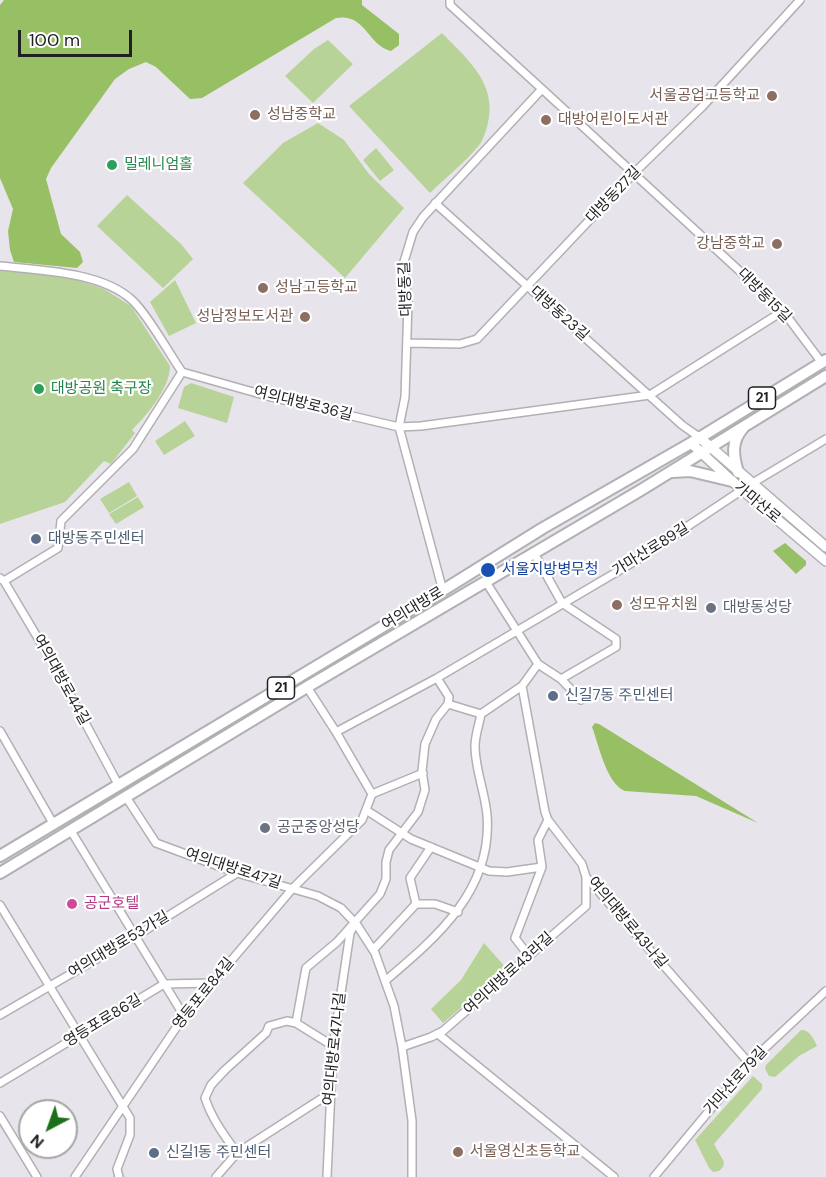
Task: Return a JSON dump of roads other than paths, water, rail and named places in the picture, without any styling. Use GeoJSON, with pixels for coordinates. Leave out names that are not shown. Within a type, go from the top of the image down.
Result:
{"type":"FeatureCollection","features":[{"type":"Feature","properties":{"kind":"main road","name":"여의대방로"},"geometry":{"type":"LineString","coordinates":[[0,856],[824,361]]}},
{"type":"Feature","properties":{"kind":"main road","name":"여의대방로"},"geometry":{"type":"LineString","coordinates":[[0,873],[306,687],[670,472],[826,376]]}},
{"type":"Feature","properties":{"kind":"main road"},"geometry":{"type":"LineString","coordinates":[[670,472],[690,471],[735,477],[735,439],[747,423]]}},
{"type":"Feature","properties":{"kind":"main road","name":"가마산로"},"geometry":{"type":"LineString","coordinates":[[695,440],[735,477],[742,489],[826,561]]}},
{"type":"Feature","properties":{"kind":"main road","name":"가마산로"},"geometry":{"type":"LineString","coordinates":[[735,477],[751,484],[826,547]]}},
{"type":"Feature","properties":{"kind":"main road"},"geometry":{"type":"LineString","coordinates":[[478,570],[486,582]]}},
{"type":"Feature","properties":{"kind":"main road"},"geometry":{"type":"LineString","coordinates":[[443,591],[451,602]]}},
{"type":"Feature","properties":{"kind":"street"},"geometry":{"type":"LineString","coordinates":[[450,0],[450,5],[542,89]]}},
{"type":"Feature","properties":{"kind":"street","name":"대방동27길"},"geometry":{"type":"LineString","coordinates":[[407,343],[460,344],[477,339],[491,327],[634,172],[702,107],[800,0]]}},
{"type":"Feature","properties":{"kind":"street","name":"대방동15길"},"geometry":{"type":"LineString","coordinates":[[542,89],[783,311],[824,361]]}},
{"type":"Feature","properties":{"kind":"street","name":"대방동길"},"geometry":{"type":"LineString","coordinates":[[443,591],[399,427],[405,397],[407,343],[408,291],[403,265],[413,232],[435,203],[542,89]]}},
{"type":"Feature","properties":{"kind":"street","name":"대방동23길"},"geometry":{"type":"LineString","coordinates":[[435,203],[650,395],[695,440]]}},
{"type":"Feature","properties":{"kind":"street"},"geometry":{"type":"LineString","coordinates":[[0,266],[95,280],[123,293],[140,309],[182,372],[133,449],[61,521],[58,548],[2,579]]}},
{"type":"Feature","properties":{"kind":"street"},"geometry":{"type":"LineString","coordinates":[[650,395],[783,311]]}},
{"type":"Feature","properties":{"kind":"street","name":"여의대방로36길"},"geometry":{"type":"LineString","coordinates":[[182,372],[271,397],[399,427],[445,423],[650,395]]}},
{"type":"Feature","properties":{"kind":"street","name":"가마산로89길"},"geometry":{"type":"LineString","coordinates":[[336,732],[437,678],[645,555],[742,489],[826,440]]}},
{"type":"Feature","properties":{"kind":"street"},"geometry":{"type":"LineString","coordinates":[[534,553],[562,603],[616,639],[616,647],[561,679]]}},
{"type":"Feature","properties":{"kind":"street","name":"여의대방로44길"},"geometry":{"type":"LineString","coordinates":[[2,579],[58,672],[119,786]]}},
{"type":"Feature","properties":{"kind":"street"},"geometry":{"type":"LineString","coordinates":[[486,582],[538,664],[561,679],[581,700]]}},
{"type":"Feature","properties":{"kind":"street"},"geometry":{"type":"LineString","coordinates":[[385,981],[428,945],[458,912],[475,881],[487,843],[487,824],[475,746],[481,714],[522,686],[538,664]]}},
{"type":"Feature","properties":{"kind":"street"},"geometry":{"type":"LineString","coordinates":[[296,1023],[306,968],[337,942],[380,894],[386,879],[389,850],[418,812],[425,790],[423,773],[425,744],[436,719],[448,704],[449,697],[437,678]]}},
{"type":"Feature","properties":{"kind":"street","name":"여의대방로43나길"},"geometry":{"type":"LineString","coordinates":[[522,686],[548,820],[582,864],[586,877],[749,1063]]}},
{"type":"Feature","properties":{"kind":"street"},"geometry":{"type":"LineString","coordinates":[[306,687],[336,732],[372,794],[423,773]]}},
{"type":"Feature","properties":{"kind":"street"},"geometry":{"type":"LineString","coordinates":[[448,704],[481,714]]}},
{"type":"Feature","properties":{"kind":"street"},"geometry":{"type":"LineString","coordinates":[[0,731],[54,825]]}},
{"type":"Feature","properties":{"kind":"street","name":"영등포로84길"},"geometry":{"type":"LineString","coordinates":[[75,1177],[184,1016],[292,888],[362,820],[372,794]]}},
{"type":"Feature","properties":{"kind":"street","name":"여의대방로47길"},"geometry":{"type":"LineString","coordinates":[[126,797],[156,843],[237,873],[318,896],[341,908],[355,922],[373,950],[394,1005],[402,1047],[411,1121],[412,1177]]}},
{"type":"Feature","properties":{"kind":"street"},"geometry":{"type":"LineString","coordinates":[[366,810],[402,834],[489,871],[507,872],[542,867]]}},
{"type":"Feature","properties":{"kind":"street"},"geometry":{"type":"LineString","coordinates":[[529,956],[515,938],[542,867],[538,840],[548,820]]}},
{"type":"Feature","properties":{"kind":"street"},"geometry":{"type":"LineString","coordinates":[[71,831],[184,1016]]}},
{"type":"Feature","properties":{"kind":"street"},"geometry":{"type":"LineString","coordinates":[[416,904],[410,878],[431,847]]}},
{"type":"Feature","properties":{"kind":"street","name":"여의대방로53가길"},"geometry":{"type":"LineString","coordinates":[[0,1016],[237,873]]}},
{"type":"Feature","properties":{"kind":"street","name":"여의대방로43라길"},"geometry":{"type":"LineString","coordinates":[[402,1047],[438,1034],[586,906],[586,877]]}},
{"type":"Feature","properties":{"kind":"street"},"geometry":{"type":"LineString","coordinates":[[373,950],[416,904],[435,904],[458,912]]}},
{"type":"Feature","properties":{"kind":"street"},"geometry":{"type":"LineString","coordinates":[[0,905],[130,1118],[130,1135],[117,1169],[119,1177]]}},
{"type":"Feature","properties":{"kind":"street","name":"여의대방로47나길"},"geometry":{"type":"LineString","coordinates":[[327,1177],[333,1046],[350,933],[355,922]]}},
{"type":"Feature","properties":{"kind":"street","name":"영등포로86길"},"geometry":{"type":"LineString","coordinates":[[0,1083],[164,984],[213,983]]}},
{"type":"Feature","properties":{"kind":"street","name":"가마산로79길"},"geometry":{"type":"LineString","coordinates":[[654,1177],[749,1063],[826,991]]}},
{"type":"Feature","properties":{"kind":"street"},"geometry":{"type":"LineString","coordinates":[[237,1154],[213,1121],[204,1098],[207,1091],[225,1070],[266,1034],[269,1026],[287,1021],[296,1023],[333,1046]]}},
{"type":"Feature","properties":{"kind":"street"},"geometry":{"type":"LineString","coordinates":[[438,1034],[614,1177]]}},
{"type":"Feature","properties":{"kind":"street"},"geometry":{"type":"LineString","coordinates":[[216,1177],[237,1154],[321,1099],[330,1098]]}},
{"type":"Feature","properties":{"kind":"street"},"geometry":{"type":"LineString","coordinates":[[0,1116],[37,1177]]}},
{"type":"Feature","properties":{"kind":"place","name":"서울공업고등학교"},"geometry":{"type":"Point","coordinates":[772,96]}},
{"type":"Feature","properties":{"kind":"place","name":"성남중학교"},"geometry":{"type":"Point","coordinates":[255,115]}},
{"type":"Feature","properties":{"kind":"place","name":"대방어린이도서관"},"geometry":{"type":"Point","coordinates":[546,120]}},
{"type":"Feature","properties":{"kind":"place","name":"밀레니엄홀"},"geometry":{"type":"Point","coordinates":[112,165]}},
{"type":"Feature","properties":{"kind":"place","name":"강남중학교"},"geometry":{"type":"Point","coordinates":[777,244]}},
{"type":"Feature","properties":{"kind":"place","name":"성남고등학교"},"geometry":{"type":"Point","coordinates":[263,288]}},
{"type":"Feature","properties":{"kind":"place","name":"성남정보도서관"},"geometry":{"type":"Point","coordinates":[305,317]}},
{"type":"Feature","properties":{"kind":"place","name":"대방공원 축구장"},"geometry":{"type":"Point","coordinates":[39,389]}},
{"type":"Feature","properties":{"kind":"place","name":"대방동주민센터"},"geometry":{"type":"Point","coordinates":[36,539]}},
{"type":"Feature","properties":{"kind":"place","name":"서울지방병무청"},"geometry":{"type":"Point","coordinates":[488,570]}},
{"type":"Feature","properties":{"kind":"place","name":"성모유치원"},"geometry":{"type":"Point","coordinates":[617,605]}},
{"type":"Feature","properties":{"kind":"place","name":"대방동성당"},"geometry":{"type":"Point","coordinates":[711,608]}},
{"type":"Feature","properties":{"kind":"place","name":"신길7동 주민센터"},"geometry":{"type":"Point","coordinates":[553,696]}},
{"type":"Feature","properties":{"kind":"place","name":"공군중앙성당"},"geometry":{"type":"Point","coordinates":[265,828]}},
{"type":"Feature","properties":{"kind":"place","name":"공군호텔"},"geometry":{"type":"Point","coordinates":[72,904]}},
{"type":"Feature","properties":{"kind":"place","name":"서울영신초등학교"},"geometry":{"type":"Point","coordinates":[458,1152]}},
{"type":"Feature","properties":{"kind":"place","name":"신길1동 주민센터"},"geometry":{"type":"Point","coordinates":[154,1153]}}]}
